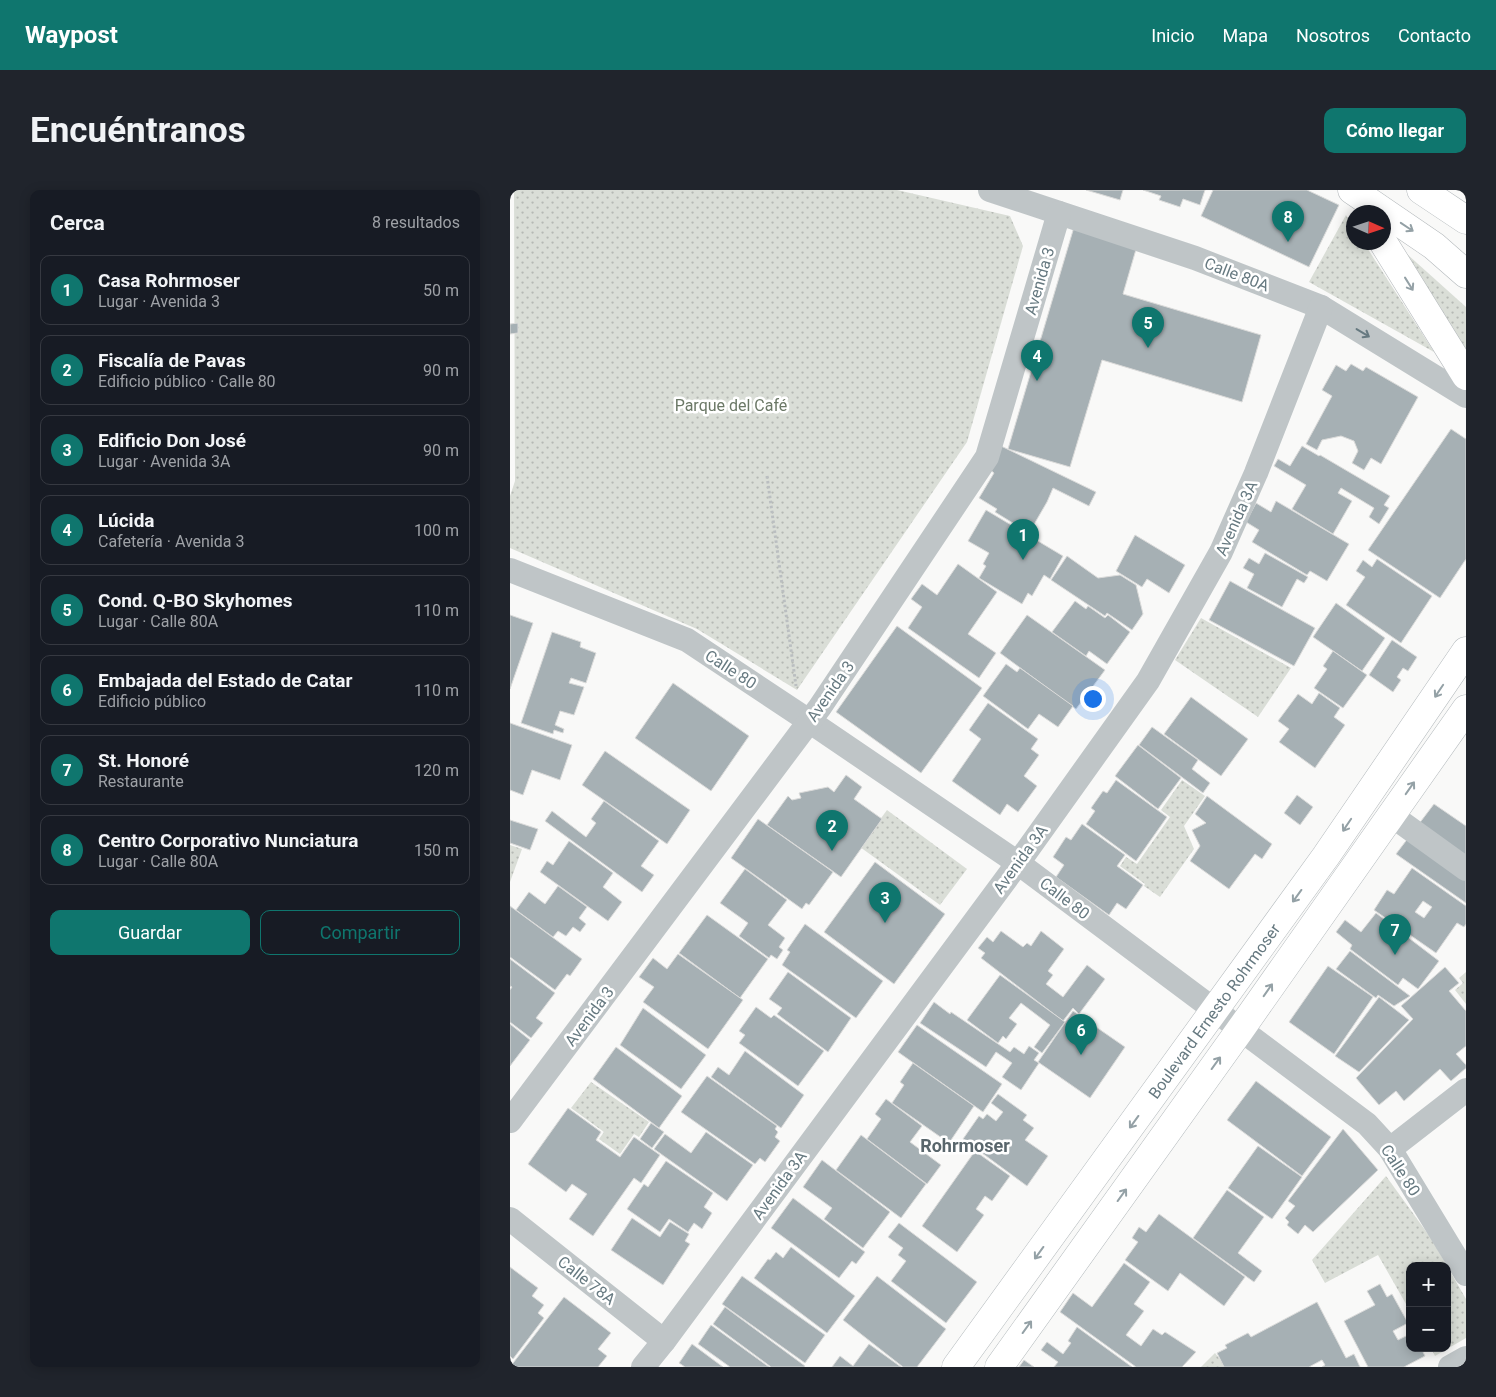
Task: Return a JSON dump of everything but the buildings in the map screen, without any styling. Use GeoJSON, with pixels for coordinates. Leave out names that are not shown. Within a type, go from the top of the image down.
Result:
{"type":"FeatureCollection","features":[{"type":"Feature","properties":{"kind":"main road"},"geometry":{"type":"LineString","coordinates":[[1351,190],[1360,205]]}},
{"type":"Feature","properties":{"kind":"main road"},"geometry":{"type":"LineString","coordinates":[[1351,190],[1434,246],[1466,274]]}},
{"type":"Feature","properties":{"kind":"main road"},"geometry":{"type":"LineString","coordinates":[[1421,190],[1466,220]]}},
{"type":"Feature","properties":{"kind":"main road"},"geometry":{"type":"LineString","coordinates":[[1388,250],[1466,376]]}},
{"type":"Feature","properties":{"kind":"main road","name":"Boulevard Ernesto Rohrmoser"},"geometry":{"type":"LineString","coordinates":[[956,1367],[1215,1012],[1326,856],[1466,651]]}},
{"type":"Feature","properties":{"kind":"main road","name":"Boulevard Ernesto Rohrmoser"},"geometry":{"type":"LineString","coordinates":[[1001,1366],[1466,708]]}},
{"type":"Feature","properties":{"kind":"street","name":"Calle 80A"},"geometry":{"type":"LineString","coordinates":[[990,190],[1195,258],[1321,307],[1466,396]]}},
{"type":"Feature","properties":{"kind":"street","name":"Avenida 3"},"geometry":{"type":"LineString","coordinates":[[510,1121],[815,714],[987,457],[1059,213]]}},
{"type":"Feature","properties":{"kind":"street","name":"Avenida 3A"},"geometry":{"type":"LineString","coordinates":[[643,1367],[1018,863],[1148,681],[1221,552],[1256,473],[1321,307]]}},
{"type":"Feature","properties":{"kind":"street","name":"Calle 80"},"geometry":{"type":"LineString","coordinates":[[510,570],[687,640],[815,714],[1018,863],[1367,1124],[1390,1149],[1466,1274]]}},
{"type":"Feature","properties":{"kind":"street"},"geometry":{"type":"LineString","coordinates":[[1391,816],[1466,869]]}},
{"type":"Feature","properties":{"kind":"street"},"geometry":{"type":"LineString","coordinates":[[1390,1149],[1466,1090]]}},
{"type":"Feature","properties":{"kind":"street","name":"Calle 78A"},"geometry":{"type":"LineString","coordinates":[[510,1219],[664,1340]]}},
{"type":"Feature","properties":{"kind":"street"},"geometry":{"type":"LineString","coordinates":[[1450,1367],[1466,1358]]}},
{"type":"Feature","properties":{"kind":"path"},"geometry":{"type":"LineString","coordinates":[[767,476],[797,690],[815,714]]}},
{"type":"Feature","properties":{"kind":"green space","name":"Parque del Café"},"geometry":{"type":"Polygon","coordinates":[[[514,190],[897,190],[1010,216],[1023,246],[967,442],[797,690],[697,629],[510,548],[510,496],[515,481],[514,190]]]}},
{"type":"Feature","properties":{"kind":"green space"},"geometry":{"type":"Polygon","coordinates":[[[1346,215],[1346,250],[1368,250],[1434,352],[1309,282],[1346,215]]]}},
{"type":"Feature","properties":{"kind":"green space"},"geometry":{"type":"Polygon","coordinates":[[[1391,240],[1466,307],[1466,363],[1391,242],[1391,240]]]}},
{"type":"Feature","properties":{"kind":"green space"},"geometry":{"type":"Polygon","coordinates":[[[1201,618],[1291,668],[1258,717],[1175,660],[1201,618]]]}},
{"type":"Feature","properties":{"kind":"green space"},"geometry":{"type":"Polygon","coordinates":[[[1182,780],[1205,796],[1184,826],[1194,849],[1160,897],[1120,866],[1126,857],[1137,864],[1170,817],[1161,810],[1182,780]]]}},
{"type":"Feature","properties":{"kind":"green space"},"geometry":{"type":"Polygon","coordinates":[[[887,810],[967,869],[940,905],[860,847],[887,810]]]}},
{"type":"Feature","properties":{"kind":"green space"},"geometry":{"type":"Polygon","coordinates":[[[510,845],[522,849],[510,882],[510,845]]]}},
{"type":"Feature","properties":{"kind":"green space"},"geometry":{"type":"Polygon","coordinates":[[[1466,972],[1466,1004],[1455,990],[1463,983],[1459,978],[1466,972]]]}},
{"type":"Feature","properties":{"kind":"green space"},"geometry":{"type":"Polygon","coordinates":[[[591,1082],[649,1122],[639,1137],[634,1134],[620,1154],[599,1139],[604,1132],[571,1108],[591,1082]]]}},
{"type":"Feature","properties":{"kind":"green space"},"geometry":{"type":"Polygon","coordinates":[[[1386,1176],[1433,1241],[1445,1262],[1406,1262],[1406,1304],[1378,1255],[1325,1283],[1312,1260],[1386,1176]]]}},
{"type":"Feature","properties":{"kind":"green space"},"geometry":{"type":"Polygon","coordinates":[[[1451,1273],[1466,1299],[1466,1338],[1451,1347],[1451,1273]]]}},
{"type":"Feature","properties":{"kind":"green space"},"geometry":{"type":"Polygon","coordinates":[[[1433,1352],[1442,1352],[1435,1356],[1433,1352]]]}},
{"type":"Feature","properties":{"kind":"green space"},"geometry":{"type":"Polygon","coordinates":[[[1215,1353],[1226,1367],[1201,1367],[1215,1353]]]}},
{"type":"Feature","properties":{"kind":"place","name":"Centro Corporativo Nunciatura"},"geometry":{"type":"Point","coordinates":[1288,242]}},
{"type":"Feature","properties":{"kind":"place","name":"Cond. Q-BO Skyhomes"},"geometry":{"type":"Point","coordinates":[1148,348]}},
{"type":"Feature","properties":{"kind":"place","name":"Lúcida"},"geometry":{"type":"Point","coordinates":[1037,381]}},
{"type":"Feature","properties":{"kind":"place","name":"Casa Rohrmoser"},"geometry":{"type":"Point","coordinates":[1023,560]}},
{"type":"Feature","properties":{"kind":"place","name":"Fiscalía de Pavas"},"geometry":{"type":"Point","coordinates":[832,851]}},
{"type":"Feature","properties":{"kind":"place","name":"Edificio Don José"},"geometry":{"type":"Point","coordinates":[885,923]}},
{"type":"Feature","properties":{"kind":"place","name":"St. Honoré"},"geometry":{"type":"Point","coordinates":[1395,955]}},
{"type":"Feature","properties":{"kind":"place","name":"Embajada del Estado de Catar"},"geometry":{"type":"Point","coordinates":[1081,1055]}},
{"type":"Feature","properties":{"kind":"district","name":"Rohrmoser"},"geometry":{"type":"Point","coordinates":[965,1146]}}]}
